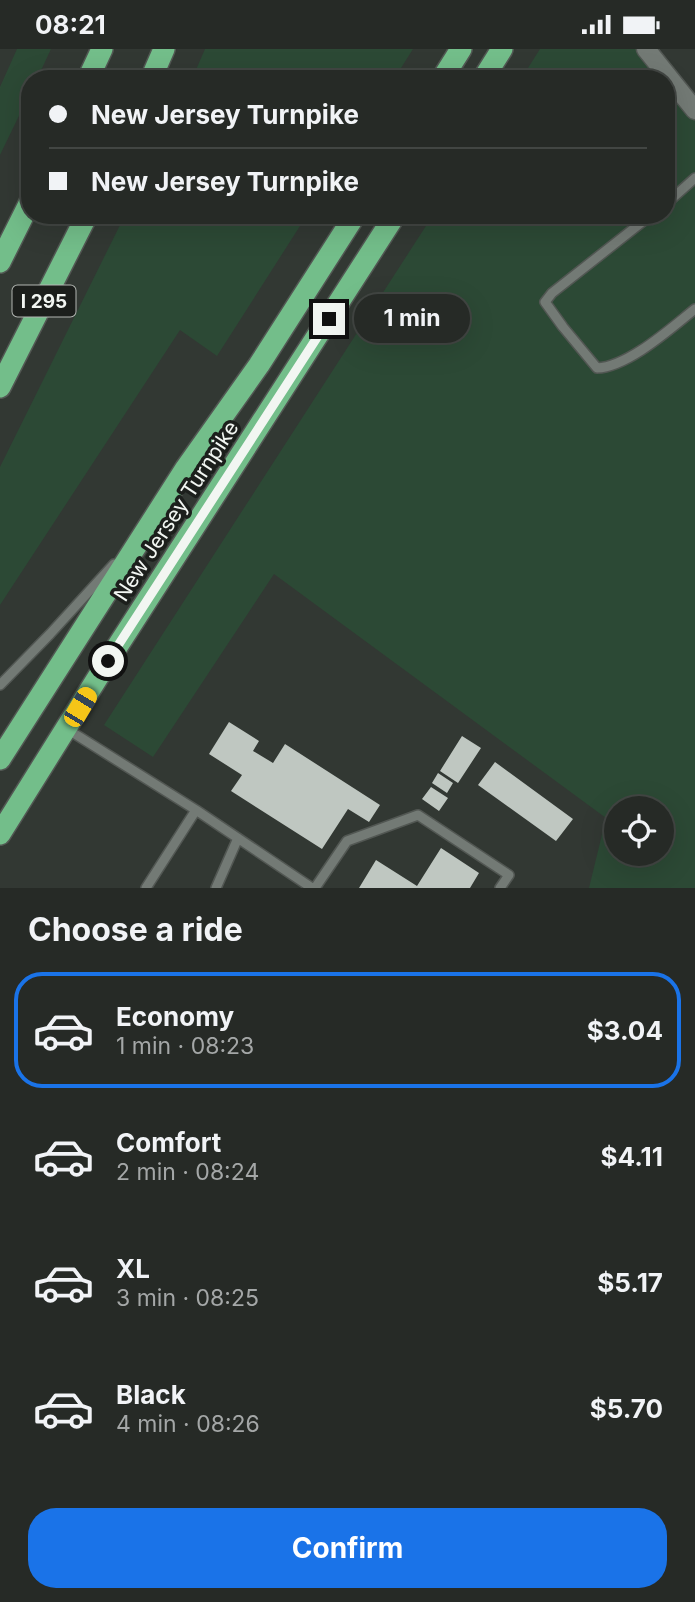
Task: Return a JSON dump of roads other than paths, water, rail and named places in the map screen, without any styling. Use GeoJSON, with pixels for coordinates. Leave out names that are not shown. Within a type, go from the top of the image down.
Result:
{"type":"FeatureCollection","features":[{"type":"Feature","properties":{"kind":"highway"},"geometry":{"type":"LineString","coordinates":[[92,70],[102,49]]}},
{"type":"Feature","properties":{"kind":"highway"},"geometry":{"type":"LineString","coordinates":[[155,70],[164,49]]}},
{"type":"Feature","properties":{"kind":"highway"},"geometry":{"type":"LineString","coordinates":[[448,70],[461,49]]}},
{"type":"Feature","properties":{"kind":"highway"},"geometry":{"type":"LineString","coordinates":[[488,70],[502,49]]}},
{"type":"Feature","properties":{"kind":"highway","name":"I 295"},"geometry":{"type":"LineString","coordinates":[[0,262],[21,220]]}},
{"type":"Feature","properties":{"kind":"highway","name":"I 295"},"geometry":{"type":"LineString","coordinates":[[0,387],[82,224]]}},
{"type":"Feature","properties":{"kind":"highway","name":"New Jersey Turnpike"},"geometry":{"type":"LineString","coordinates":[[0,759],[186,468],[259,365],[349,224]]}},
{"type":"Feature","properties":{"kind":"highway","name":"New Jersey Turnpike"},"geometry":{"type":"LineString","coordinates":[[0,834],[389,224]]}},
{"type":"Feature","properties":{"kind":"street"},"geometry":{"type":"LineString","coordinates":[[646,49],[663,70]]}},
{"type":"Feature","properties":{"kind":"street"},"geometry":{"type":"LineString","coordinates":[[675,85],[695,110]]}},
{"type":"Feature","properties":{"kind":"lane"},"geometry":{"type":"LineString","coordinates":[[675,196],[695,178]]}},
{"type":"Feature","properties":{"kind":"lane"},"geometry":{"type":"LineString","coordinates":[[640,224],[552,293],[545,302],[597,368],[616,365],[695,309]]}},
{"type":"Feature","properties":{"kind":"lane"},"geometry":{"type":"LineString","coordinates":[[0,685],[150,524]]}},
{"type":"Feature","properties":{"kind":"lane"},"geometry":{"type":"LineString","coordinates":[[67,729],[314,888],[347,841],[418,815],[509,875],[500,888]]}},
{"type":"Feature","properties":{"kind":"lane"},"geometry":{"type":"LineString","coordinates":[[146,888],[195,810]]}},
{"type":"Feature","properties":{"kind":"lane"},"geometry":{"type":"LineString","coordinates":[[216,888],[238,838]]}}]}
